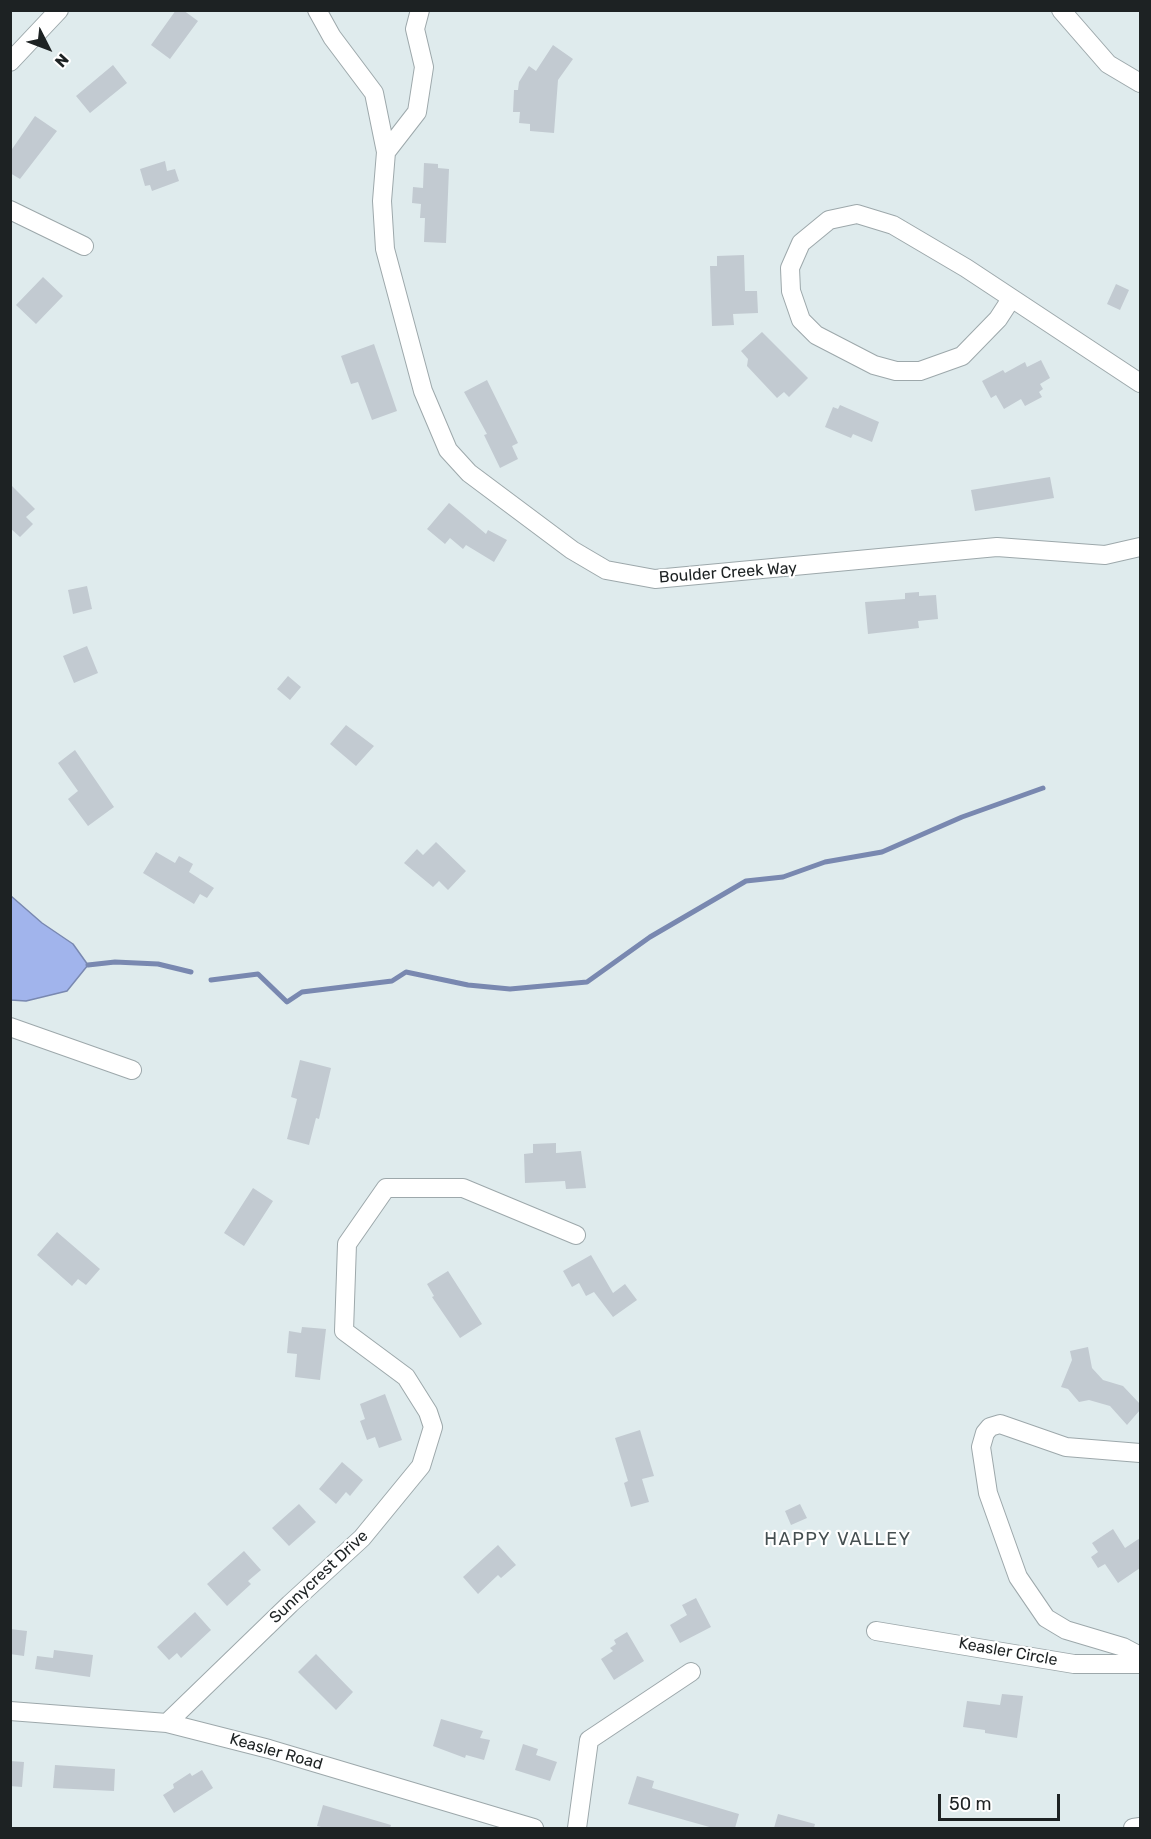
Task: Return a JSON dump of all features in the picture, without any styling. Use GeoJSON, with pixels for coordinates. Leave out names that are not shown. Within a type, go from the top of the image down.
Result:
{"type":"FeatureCollection","features":[{"type":"Feature","properties":{"kind":"street"},"geometry":{"type":"LineString","coordinates":[[10,62],[59,10]]}},
{"type":"Feature","properties":{"kind":"street","name":"Boulder Creek Way"},"geometry":{"type":"LineString","coordinates":[[317,10],[332,37],[374,93],[386,152],[382,201],[385,249],[423,391],[448,450],[469,473],[572,550],[606,570],[655,579],[997,547],[1105,555],[1140,547]]}},
{"type":"Feature","properties":{"kind":"street"},"geometry":{"type":"LineString","coordinates":[[386,152],[417,112],[424,67],[415,29],[420,10]]}},
{"type":"Feature","properties":{"kind":"street"},"geometry":{"type":"LineString","coordinates":[[1061,10],[1108,64],[1140,83]]}},
{"type":"Feature","properties":{"kind":"street"},"geometry":{"type":"LineString","coordinates":[[10,210],[84,246]]}},
{"type":"Feature","properties":{"kind":"street"},"geometry":{"type":"LineString","coordinates":[[1011,299],[998,319],[962,356],[920,371],[896,370],[874,365],[816,334],[801,320],[791,291],[790,268],[801,243],[829,220],[857,214],[893,225],[1011,299],[1140,383]]}},
{"type":"Feature","properties":{"kind":"street"},"geometry":{"type":"LineString","coordinates":[[10,1027],[132,1070]]}},
{"type":"Feature","properties":{"kind":"street","name":"Sunnycrest Drive"},"geometry":{"type":"LineString","coordinates":[[166,1723],[362,1538],[421,1466],[433,1427],[428,1412],[406,1377],[344,1330],[347,1244],[386,1188],[463,1188],[576,1235]]}},
{"type":"Feature","properties":{"kind":"street"},"geometry":{"type":"LineString","coordinates":[[1140,1453],[1066,1447],[1000,1424],[990,1427],[985,1432],[981,1447],[988,1493],[1018,1577],[1046,1618],[1066,1630],[1123,1647],[1140,1656]]}},
{"type":"Feature","properties":{"kind":"street","name":"Keasler Circle"},"geometry":{"type":"LineString","coordinates":[[876,1631],[1074,1664],[1140,1664]]}},
{"type":"Feature","properties":{"kind":"street"},"geometry":{"type":"LineString","coordinates":[[577,1828],[589,1740],[691,1672]]}},
{"type":"Feature","properties":{"kind":"street","name":"Keasler Road"},"geometry":{"type":"LineString","coordinates":[[10,1711],[166,1723],[269,1749],[534,1828]]}},
{"type":"Feature","properties":{"kind":"street"},"geometry":{"type":"LineString","coordinates":[[1132,1828],[1140,1827]]}},
{"type":"Feature","properties":{"kind":"water"},"geometry":{"type":"Polygon","coordinates":[[[11,896],[42,923],[73,944],[88,965],[67,991],[26,1001],[11,1000],[11,896]]]}},
{"type":"Feature","properties":{"kind":"building"},"geometry":{"type":"Polygon","coordinates":[[[176,10],[183,10],[198,21],[170,59],[151,45],[176,10]]]}},
{"type":"Feature","properties":{"kind":"building"},"geometry":{"type":"Polygon","coordinates":[[[553,45],[573,59],[558,80],[554,133],[530,131],[530,124],[519,123],[520,112],[513,112],[514,90],[518,90],[519,82],[529,66],[536,71],[553,45]]]}},
{"type":"Feature","properties":{"kind":"building"},"geometry":{"type":"Polygon","coordinates":[[[113,65],[127,83],[90,113],[76,96],[113,65]]]}},
{"type":"Feature","properties":{"kind":"building"},"geometry":{"type":"Polygon","coordinates":[[[35,116],[57,131],[20,179],[10,173],[10,152],[35,116]]]}},
{"type":"Feature","properties":{"kind":"building"},"geometry":{"type":"Polygon","coordinates":[[[165,161],[167,171],[175,169],[179,181],[152,191],[150,185],[145,186],[140,169],[165,161]]]}},
{"type":"Feature","properties":{"kind":"building"},"geometry":{"type":"Polygon","coordinates":[[[424,163],[438,164],[438,168],[449,169],[446,243],[424,242],[425,218],[420,218],[421,204],[412,203],[413,187],[423,188],[424,163]]]}},
{"type":"Feature","properties":{"kind":"building"},"geometry":{"type":"Polygon","coordinates":[[[744,255],[745,291],[757,291],[758,313],[733,314],[734,325],[712,326],[710,266],[717,266],[717,256],[744,255]]]}},
{"type":"Feature","properties":{"kind":"building"},"geometry":{"type":"Polygon","coordinates":[[[43,277],[63,296],[36,324],[16,305],[43,277]]]}},
{"type":"Feature","properties":{"kind":"building"},"geometry":{"type":"Polygon","coordinates":[[[1116,284],[1129,290],[1120,310],[1107,304],[1116,284]]]}},
{"type":"Feature","properties":{"kind":"building"},"geometry":{"type":"Polygon","coordinates":[[[762,332],[808,378],[789,397],[784,392],[777,398],[747,366],[748,359],[741,351],[762,332]]]}},
{"type":"Feature","properties":{"kind":"building"},"geometry":{"type":"Polygon","coordinates":[[[374,344],[397,411],[372,420],[358,382],[351,384],[341,356],[374,344]]]}},
{"type":"Feature","properties":{"kind":"building"},"geometry":{"type":"Polygon","coordinates":[[[1041,360],[1050,378],[1040,384],[1043,389],[1039,392],[1042,397],[1025,406],[1021,399],[1004,409],[996,395],[991,398],[982,381],[1003,370],[1005,373],[1025,362],[1027,367],[1041,360]]]}},
{"type":"Feature","properties":{"kind":"building"},"geometry":{"type":"Polygon","coordinates":[[[487,380],[518,443],[512,446],[518,459],[500,468],[484,435],[487,434],[464,392],[487,380]]]}},
{"type":"Feature","properties":{"kind":"building"},"geometry":{"type":"Polygon","coordinates":[[[840,405],[879,422],[872,442],[853,434],[851,438],[825,427],[833,407],[838,409],[840,405]]]}},
{"type":"Feature","properties":{"kind":"building"},"geometry":{"type":"Polygon","coordinates":[[[1050,477],[1054,498],[975,511],[971,490],[1050,477]]]}},
{"type":"Feature","properties":{"kind":"building"},"geometry":{"type":"Polygon","coordinates":[[[10,484],[35,509],[26,517],[33,524],[20,537],[10,528],[10,484]]]}},
{"type":"Feature","properties":{"kind":"building"},"geometry":{"type":"Polygon","coordinates":[[[449,503],[486,534],[488,530],[507,540],[494,562],[466,545],[463,549],[450,538],[445,544],[427,529],[449,503]]]}},
{"type":"Feature","properties":{"kind":"building"},"geometry":{"type":"Polygon","coordinates":[[[87,586],[92,609],[73,614],[68,590],[87,586]]]}},
{"type":"Feature","properties":{"kind":"building"},"geometry":{"type":"Polygon","coordinates":[[[919,592],[919,596],[936,595],[938,619],[918,621],[919,628],[868,634],[865,602],[905,599],[905,593],[919,592]]]}},
{"type":"Feature","properties":{"kind":"building"},"geometry":{"type":"Polygon","coordinates":[[[87,646],[98,673],[74,683],[63,656],[87,646]]]}},
{"type":"Feature","properties":{"kind":"building"},"geometry":{"type":"Polygon","coordinates":[[[288,676],[301,687],[290,700],[277,689],[288,676]]]}},
{"type":"Feature","properties":{"kind":"building"},"geometry":{"type":"Polygon","coordinates":[[[346,725],[374,746],[356,766],[330,744],[346,725]]]}},
{"type":"Feature","properties":{"kind":"building"},"geometry":{"type":"Polygon","coordinates":[[[75,750],[114,807],[88,826],[68,799],[78,791],[58,763],[75,750]]]}},
{"type":"Feature","properties":{"kind":"building"},"geometry":{"type":"Polygon","coordinates":[[[436,842],[466,871],[448,890],[439,881],[433,887],[404,863],[417,849],[423,855],[436,842]]]}},
{"type":"Feature","properties":{"kind":"building"},"geometry":{"type":"Polygon","coordinates":[[[156,852],[175,863],[179,856],[193,864],[189,872],[214,888],[207,898],[200,894],[194,904],[143,873],[156,852]]]}},
{"type":"Feature","properties":{"kind":"building"},"geometry":{"type":"Polygon","coordinates":[[[300,1060],[331,1068],[319,1119],[316,1118],[309,1145],[287,1139],[297,1099],[291,1097],[300,1060]]]}},
{"type":"Feature","properties":{"kind":"building"},"geometry":{"type":"Polygon","coordinates":[[[556,1143],[556,1153],[581,1151],[586,1188],[566,1189],[565,1181],[525,1183],[524,1154],[533,1153],[533,1144],[556,1143]]]}},
{"type":"Feature","properties":{"kind":"building"},"geometry":{"type":"Polygon","coordinates":[[[253,1188],[273,1201],[244,1246],[224,1233],[253,1188]]]}},
{"type":"Feature","properties":{"kind":"building"},"geometry":{"type":"Polygon","coordinates":[[[57,1232],[100,1269],[86,1285],[78,1279],[72,1286],[37,1255],[57,1232]]]}},
{"type":"Feature","properties":{"kind":"building"},"geometry":{"type":"Polygon","coordinates":[[[591,1255],[613,1293],[625,1284],[637,1300],[613,1317],[594,1292],[586,1296],[579,1283],[572,1287],[563,1271],[591,1255]]]}},
{"type":"Feature","properties":{"kind":"building"},"geometry":{"type":"Polygon","coordinates":[[[448,1271],[482,1324],[460,1338],[432,1297],[434,1296],[427,1284],[448,1271]]]}},
{"type":"Feature","properties":{"kind":"building"},"geometry":{"type":"Polygon","coordinates":[[[302,1327],[326,1329],[320,1380],[295,1377],[297,1354],[287,1353],[289,1331],[301,1333],[302,1327]]]}},
{"type":"Feature","properties":{"kind":"building"},"geometry":{"type":"Polygon","coordinates":[[[1088,1347],[1092,1368],[1103,1380],[1123,1386],[1140,1404],[1140,1410],[1127,1425],[1110,1406],[1089,1400],[1079,1402],[1068,1389],[1061,1387],[1072,1360],[1070,1351],[1088,1347]]]}},
{"type":"Feature","properties":{"kind":"building"},"geometry":{"type":"Polygon","coordinates":[[[385,1394],[402,1440],[379,1448],[375,1437],[367,1440],[360,1421],[365,1419],[360,1404],[385,1394]]]}},
{"type":"Feature","properties":{"kind":"building"},"geometry":{"type":"Polygon","coordinates":[[[640,1430],[654,1476],[642,1479],[649,1502],[631,1507],[624,1483],[628,1481],[615,1438],[640,1430]]]}},
{"type":"Feature","properties":{"kind":"building"},"geometry":{"type":"Polygon","coordinates":[[[342,1462],[363,1480],[350,1496],[346,1492],[336,1504],[319,1489],[342,1462]]]}},
{"type":"Feature","properties":{"kind":"building"},"geometry":{"type":"Polygon","coordinates":[[[299,1504],[316,1522],[289,1546],[272,1528],[299,1504]]]}},
{"type":"Feature","properties":{"kind":"building"},"geometry":{"type":"Polygon","coordinates":[[[800,1504],[807,1518],[791,1525],[785,1511],[800,1504]]]}},
{"type":"Feature","properties":{"kind":"building"},"geometry":{"type":"Polygon","coordinates":[[[1113,1529],[1125,1548],[1140,1538],[1140,1568],[1118,1583],[1105,1564],[1098,1568],[1091,1557],[1098,1552],[1092,1543],[1113,1529]]]}},
{"type":"Feature","properties":{"kind":"building"},"geometry":{"type":"Polygon","coordinates":[[[498,1545],[516,1565],[501,1578],[498,1575],[478,1594],[463,1577],[498,1545]]]}},
{"type":"Feature","properties":{"kind":"building"},"geometry":{"type":"Polygon","coordinates":[[[244,1551],[261,1570],[248,1581],[251,1584],[227,1606],[207,1584],[244,1551]]]}},
{"type":"Feature","properties":{"kind":"building"},"geometry":{"type":"Polygon","coordinates":[[[696,1598],[711,1627],[680,1643],[670,1625],[687,1615],[682,1605],[696,1598]]]}},
{"type":"Feature","properties":{"kind":"building"},"geometry":{"type":"Polygon","coordinates":[[[195,1612],[211,1630],[181,1658],[177,1653],[169,1660],[157,1647],[195,1612]]]}},
{"type":"Feature","properties":{"kind":"building"},"geometry":{"type":"Polygon","coordinates":[[[10,1629],[27,1631],[24,1656],[10,1654],[10,1629]]]}},
{"type":"Feature","properties":{"kind":"building"},"geometry":{"type":"Polygon","coordinates":[[[627,1632],[644,1661],[614,1680],[601,1659],[613,1651],[610,1648],[616,1644],[614,1640],[627,1632]]]}},
{"type":"Feature","properties":{"kind":"building"},"geometry":{"type":"Polygon","coordinates":[[[54,1650],[93,1655],[90,1677],[35,1669],[37,1656],[53,1658],[54,1650]]]}},
{"type":"Feature","properties":{"kind":"building"},"geometry":{"type":"Polygon","coordinates":[[[316,1654],[353,1692],[336,1710],[298,1672],[316,1654]]]}},
{"type":"Feature","properties":{"kind":"building"},"geometry":{"type":"Polygon","coordinates":[[[1002,1694],[1023,1696],[1017,1738],[963,1727],[967,1701],[1000,1705],[1002,1694]]]}},
{"type":"Feature","properties":{"kind":"building"},"geometry":{"type":"Polygon","coordinates":[[[441,1719],[483,1731],[480,1738],[490,1740],[484,1760],[466,1755],[465,1758],[433,1746],[441,1719]]]}},
{"type":"Feature","properties":{"kind":"building"},"geometry":{"type":"Polygon","coordinates":[[[523,1744],[538,1749],[536,1755],[557,1762],[550,1781],[515,1770],[523,1744]]]}},
{"type":"Feature","properties":{"kind":"building"},"geometry":{"type":"Polygon","coordinates":[[[10,1761],[24,1762],[22,1787],[10,1786],[10,1761]]]}},
{"type":"Feature","properties":{"kind":"building"},"geometry":{"type":"Polygon","coordinates":[[[55,1765],[115,1769],[114,1791],[53,1788],[55,1765]]]}},
{"type":"Feature","properties":{"kind":"building"},"geometry":{"type":"Polygon","coordinates":[[[202,1770],[213,1788],[174,1813],[163,1795],[174,1788],[173,1784],[190,1773],[192,1776],[202,1770]]]}},
{"type":"Feature","properties":{"kind":"building"},"geometry":{"type":"Polygon","coordinates":[[[637,1776],[654,1781],[652,1788],[739,1814],[735,1828],[713,1828],[628,1804],[637,1776]]]}},
{"type":"Feature","properties":{"kind":"building"},"geometry":{"type":"Polygon","coordinates":[[[323,1805],[391,1825],[390,1828],[317,1826],[323,1805]]]}},
{"type":"Feature","properties":{"kind":"building"},"geometry":{"type":"Polygon","coordinates":[[[778,1814],[815,1824],[814,1828],[774,1828],[778,1814]]]}},
{"type":"Feature","properties":{"kind":"waterway"},"geometry":{"type":"LineString","coordinates":[[211,980],[258,974],[287,1002],[302,992],[392,981],[406,972],[468,985],[510,989],[587,982],[650,937],[746,881],[783,877],[825,862],[882,852],[962,817],[1043,788]]}},
{"type":"Feature","properties":{"kind":"waterway"},"geometry":{"type":"LineString","coordinates":[[88,965],[115,962],[158,964],[191,972]]}},
{"type":"Feature","properties":{"kind":"district","name":"HAPPY VALLEY"},"geometry":{"type":"Point","coordinates":[838,1540]}}]}
